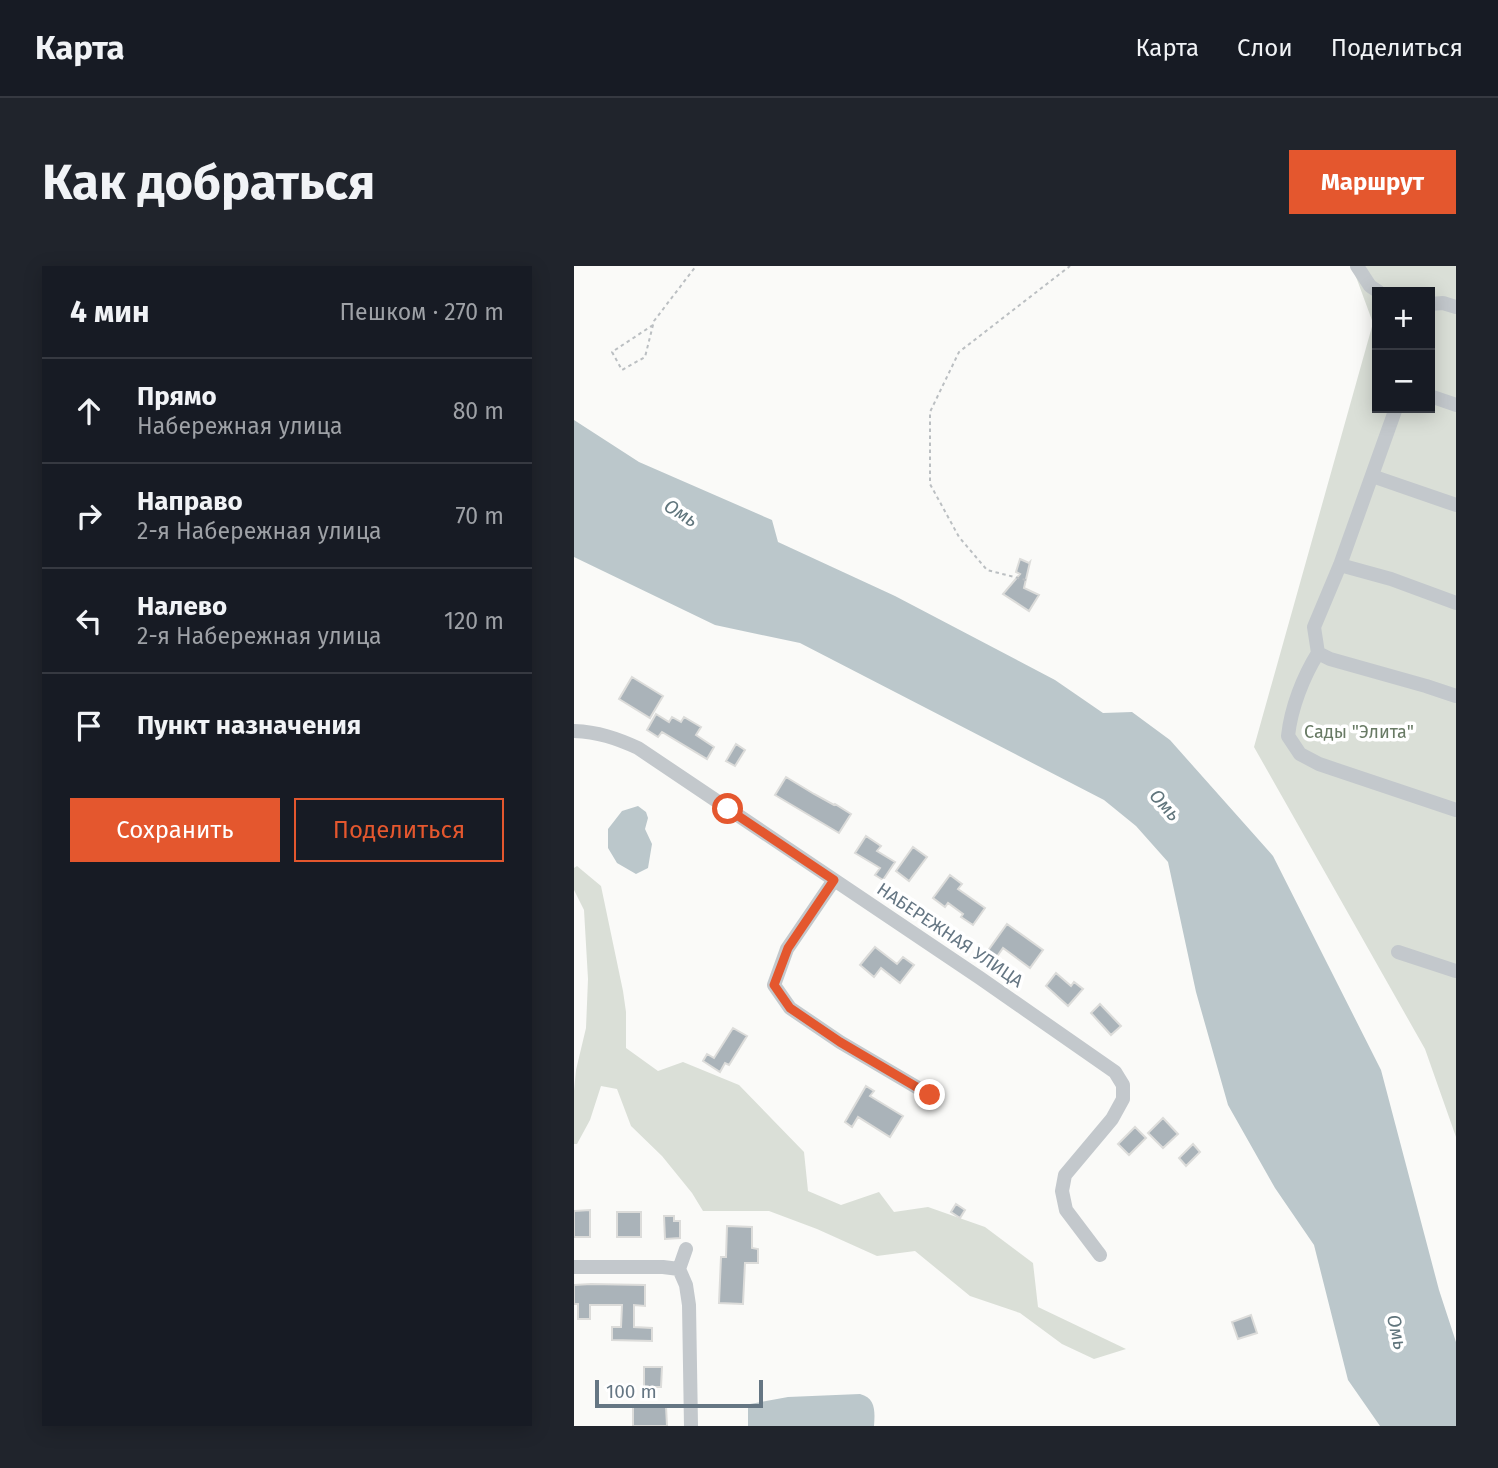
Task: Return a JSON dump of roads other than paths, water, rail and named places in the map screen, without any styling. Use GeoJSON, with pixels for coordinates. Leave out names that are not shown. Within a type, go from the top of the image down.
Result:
{"type":"FeatureCollection","features":[{"type":"Feature","properties":{"kind":"street"},"geometry":{"type":"LineString","coordinates":[[1357,266],[1372,287]]}},
{"type":"Feature","properties":{"kind":"street"},"geometry":{"type":"LineString","coordinates":[[1435,304],[1456,307]]}},
{"type":"Feature","properties":{"kind":"street"},"geometry":{"type":"LineString","coordinates":[[1435,398],[1456,405]]}},
{"type":"Feature","properties":{"kind":"street"},"geometry":{"type":"LineString","coordinates":[[1394,413],[1340,565],[1314,627],[1318,653],[1289,722],[1288,736],[1300,754],[1319,764],[1456,810]]}},
{"type":"Feature","properties":{"kind":"street"},"geometry":{"type":"LineString","coordinates":[[1372,476],[1456,505]]}},
{"type":"Feature","properties":{"kind":"street"},"geometry":{"type":"LineString","coordinates":[[1340,565],[1391,579],[1456,603]]}},
{"type":"Feature","properties":{"kind":"street"},"geometry":{"type":"LineString","coordinates":[[1318,653],[1329,659],[1456,696]]}},
{"type":"Feature","properties":{"kind":"street","name":"НАБЕРЕЖНАЯ УЛИЦА"},"geometry":{"type":"LineString","coordinates":[[574,732],[607,735],[638,748],[1115,1072],[1123,1085],[1124,1099],[1112,1119],[1065,1175],[1062,1191],[1066,1210],[1100,1255]]}},
{"type":"Feature","properties":{"kind":"street"},"geometry":{"type":"LineString","coordinates":[[834,880],[788,948],[774,985],[790,1008],[840,1042],[930,1095]]}},
{"type":"Feature","properties":{"kind":"street"},"geometry":{"type":"LineString","coordinates":[[1398,952],[1456,971]]}},
{"type":"Feature","properties":{"kind":"street"},"geometry":{"type":"LineString","coordinates":[[686,1249],[679,1269],[686,1284],[689,1305],[691,1426]]}},
{"type":"Feature","properties":{"kind":"street"},"geometry":{"type":"LineString","coordinates":[[574,1267],[679,1269]]}},
{"type":"Feature","properties":{"kind":"water","name":"Омь"},"geometry":{"type":"Polygon","coordinates":[[[574,420],[639,462],[772,520],[778,542],[895,596],[1055,680],[1103,713],[1132,712],[1170,740],[1273,856],[1381,1070],[1439,1290],[1456,1342],[1456,1426],[1380,1426],[1348,1380],[1314,1245],[1275,1188],[1228,1105],[1196,992],[1168,862],[1136,826],[1104,800],[800,643],[715,625],[574,557],[574,420]]]}},
{"type":"Feature","properties":{"kind":"water"},"geometry":{"type":"Polygon","coordinates":[[[638,806],[646,812],[648,818],[645,829],[652,844],[648,868],[636,874],[617,863],[608,848],[608,829],[622,811],[638,806]]]}},
{"type":"Feature","properties":{"kind":"water"},"geometry":{"type":"Polygon","coordinates":[[[860,1394],[872,1402],[874,1426],[748,1426],[750,1404],[788,1397],[860,1394]]]}},
{"type":"Feature","properties":{"kind":"park label","name":"Сады \"Элита\""},"geometry":{"type":"Point","coordinates":[1359,732]}}]}
